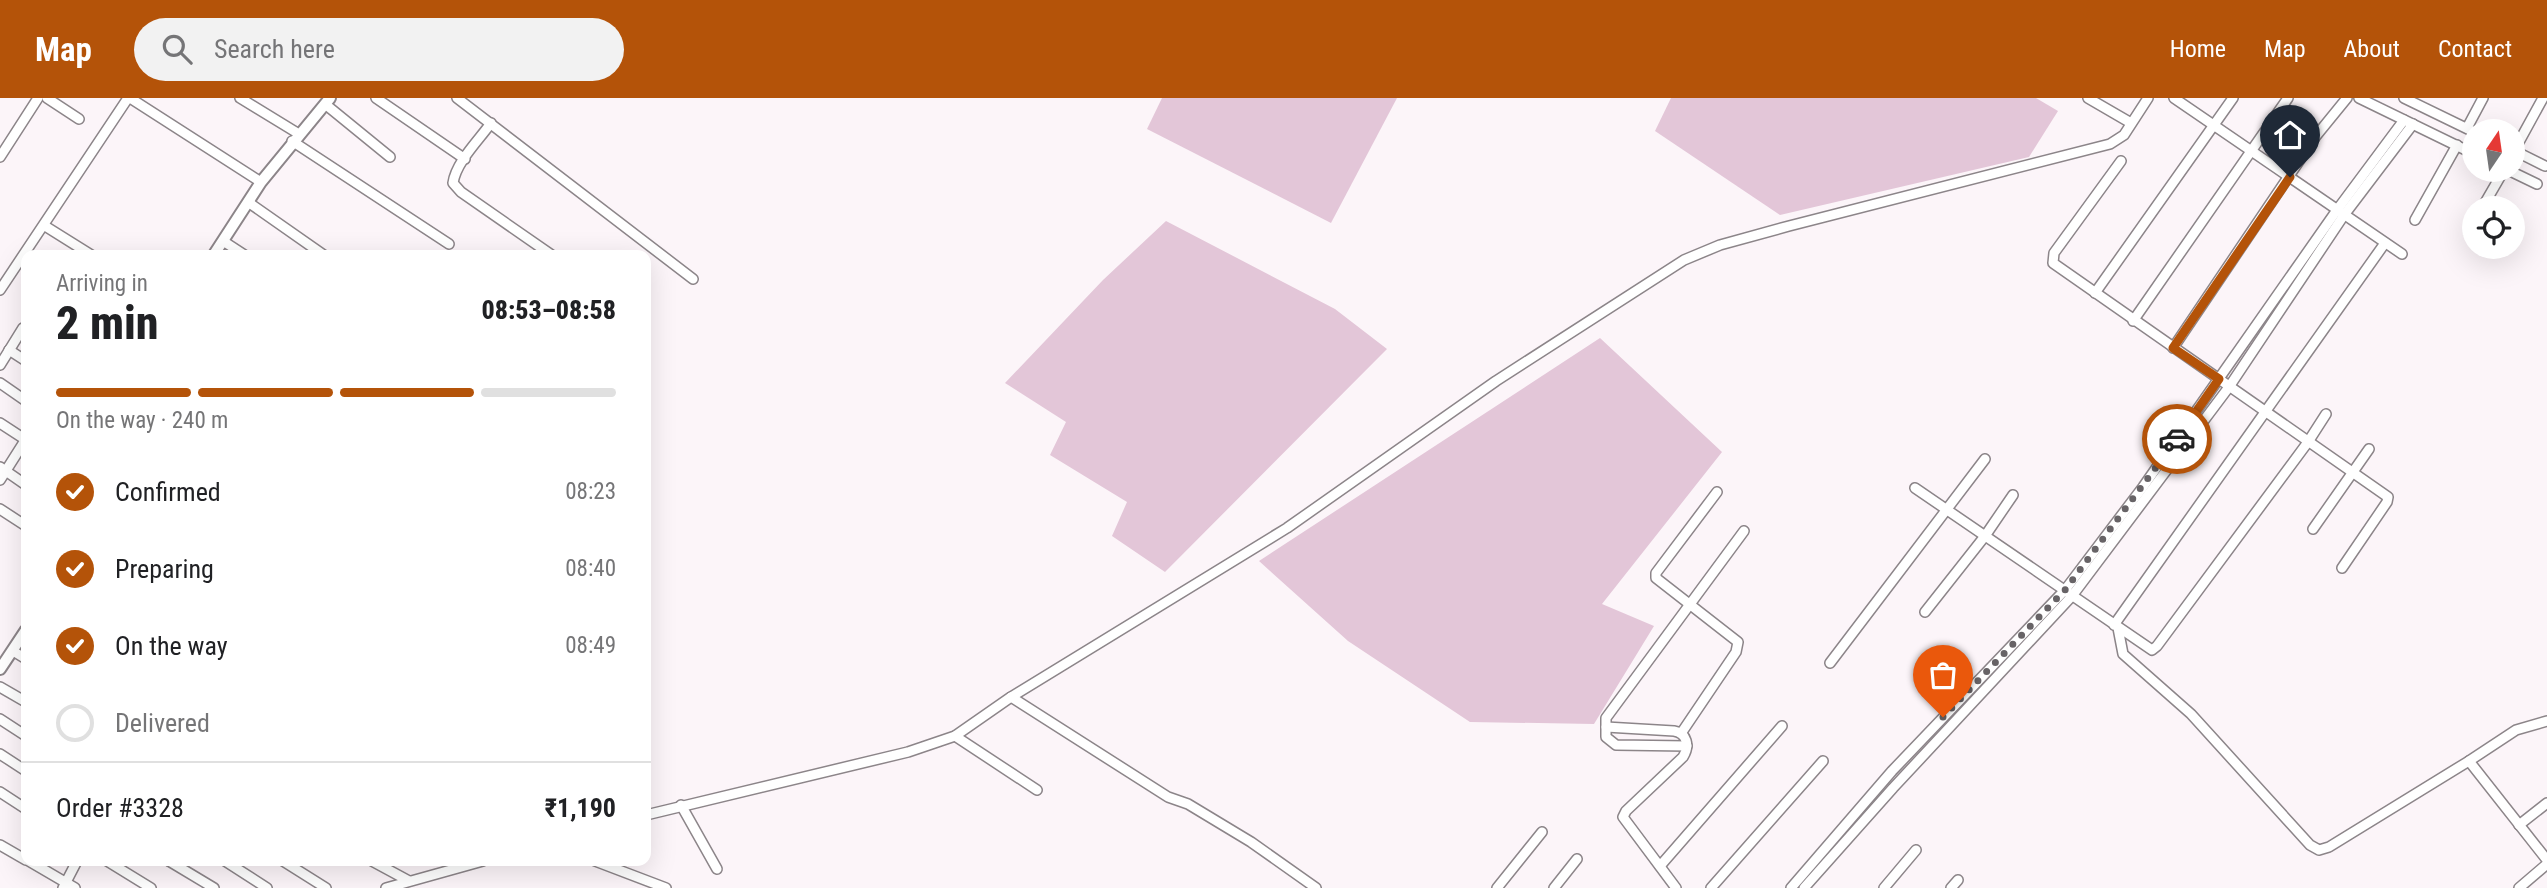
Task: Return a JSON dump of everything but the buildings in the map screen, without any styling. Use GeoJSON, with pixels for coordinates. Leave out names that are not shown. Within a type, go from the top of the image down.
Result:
{"type":"FeatureCollection","features":[{"type":"Feature","properties":{"kind":"street"},"geometry":{"type":"LineString","coordinates":[[0,156],[38,98]]}},
{"type":"Feature","properties":{"kind":"street"},"geometry":{"type":"LineString","coordinates":[[47,98],[79,119]]}},
{"type":"Feature","properties":{"kind":"street"},"geometry":{"type":"LineString","coordinates":[[28,250],[129,98],[261,182]]}},
{"type":"Feature","properties":{"kind":"street"},"geometry":{"type":"LineString","coordinates":[[240,98],[449,244]]}},
{"type":"Feature","properties":{"kind":"street"},"geometry":{"type":"LineString","coordinates":[[376,98],[465,159]]}},
{"type":"Feature","properties":{"kind":"street"},"geometry":{"type":"LineString","coordinates":[[457,98],[693,278]]}},
{"type":"Feature","properties":{"kind":"street"},"geometry":{"type":"LineString","coordinates":[[2088,98],[2131,123]]}},
{"type":"Feature","properties":{"kind":"street"},"geometry":{"type":"LineString","coordinates":[[651,814],[908,752],[956,736],[1011,697],[1287,528],[1496,381],[1684,260],[1720,245],[1788,226],[2101,147],[2117,141],[2148,98]]}},
{"type":"Feature","properties":{"kind":"street"},"geometry":{"type":"LineString","coordinates":[[2174,98],[2402,254]]}},
{"type":"Feature","properties":{"kind":"street"},"geometry":{"type":"LineString","coordinates":[[2095,293],[2233,98]]}},
{"type":"Feature","properties":{"kind":"street"},"geometry":{"type":"LineString","coordinates":[[2133,321],[2288,98]]}},
{"type":"Feature","properties":{"kind":"street"},"geometry":{"type":"LineString","coordinates":[[2173,348],[2316,136],[2347,98]]}},
{"type":"Feature","properties":{"kind":"street"},"geometry":{"type":"LineString","coordinates":[[2359,98],[2462,148]]}},
{"type":"Feature","properties":{"kind":"street"},"geometry":{"type":"LineString","coordinates":[[2404,98],[2462,126]]}},
{"type":"Feature","properties":{"kind":"street"},"geometry":{"type":"LineString","coordinates":[[2428,109],[2434,98]]}},
{"type":"Feature","properties":{"kind":"street"},"geometry":{"type":"LineString","coordinates":[[2475,119],[2483,98]]}},
{"type":"Feature","properties":{"kind":"street"},"geometry":{"type":"LineString","coordinates":[[2525,130],[2543,98]]}},
{"type":"Feature","properties":{"kind":"street"},"geometry":{"type":"LineString","coordinates":[[217,250],[261,182],[327,101],[390,157]]}},
{"type":"Feature","properties":{"kind":"street"},"geometry":{"type":"LineString","coordinates":[[1791,888],[1892,771],[2069,593],[2219,379],[2408,122]]}},
{"type":"Feature","properties":{"kind":"street"},"geometry":{"type":"LineString","coordinates":[[491,123],[453,178],[455,186],[545,250]]}},
{"type":"Feature","properties":{"kind":"street"},"geometry":{"type":"LineString","coordinates":[[2415,220],[2457,145]]}},
{"type":"Feature","properties":{"kind":"street"},"geometry":{"type":"LineString","coordinates":[[2525,156],[2545,166]]}},
{"type":"Feature","properties":{"kind":"street"},"geometry":{"type":"LineString","coordinates":[[2121,160],[2052,257],[2053,263],[2388,497],[2342,568]]}},
{"type":"Feature","properties":{"kind":"street"},"geometry":{"type":"LineString","coordinates":[[2525,179],[2537,184]]}},
{"type":"Feature","properties":{"kind":"street"},"geometry":{"type":"LineString","coordinates":[[248,202],[316,250]]}},
{"type":"Feature","properties":{"kind":"street"},"geometry":{"type":"LineString","coordinates":[[1804,888],[2069,593],[2229,387],[2341,213]]}},
{"type":"Feature","properties":{"kind":"street"},"geometry":{"type":"LineString","coordinates":[[45,226],[83,250]]}},
{"type":"Feature","properties":{"kind":"street"},"geometry":{"type":"LineString","coordinates":[[223,241],[237,250]]}},
{"type":"Feature","properties":{"kind":"street"},"geometry":{"type":"LineString","coordinates":[[2385,243],[2116,626],[2123,653],[2191,714],[2319,850],[2329,847],[2516,730],[2547,721]]}},
{"type":"Feature","properties":{"kind":"street"},"geometry":{"type":"LineString","coordinates":[[0,290],[21,260]]}},
{"type":"Feature","properties":{"kind":"street"},"geometry":{"type":"LineString","coordinates":[[0,365],[21,331]]}},
{"type":"Feature","properties":{"kind":"street"},"geometry":{"type":"LineString","coordinates":[[9,350],[21,358]]}},
{"type":"Feature","properties":{"kind":"street"},"geometry":{"type":"LineString","coordinates":[[0,383],[21,398]]}},
{"type":"Feature","properties":{"kind":"street"},"geometry":{"type":"LineString","coordinates":[[1915,488],[2152,650],[2308,442],[2326,414]]}},
{"type":"Feature","properties":{"kind":"street"},"geometry":{"type":"LineString","coordinates":[[0,423],[21,437]]}},
{"type":"Feature","properties":{"kind":"street"},"geometry":{"type":"LineString","coordinates":[[21,447],[2,472],[21,482]]}},
{"type":"Feature","properties":{"kind":"street"},"geometry":{"type":"LineString","coordinates":[[2313,529],[2369,449]]}},
{"type":"Feature","properties":{"kind":"street"},"geometry":{"type":"LineString","coordinates":[[1830,663],[1985,459]]}},
{"type":"Feature","properties":{"kind":"street"},"geometry":{"type":"LineString","coordinates":[[1682,732],[1738,646],[1738,642],[1656,578],[1656,573],[1717,492]]}},
{"type":"Feature","properties":{"kind":"street"},"geometry":{"type":"LineString","coordinates":[[1926,612],[2013,495]]}},
{"type":"Feature","properties":{"kind":"street"},"geometry":{"type":"LineString","coordinates":[[0,509],[21,523]]}},
{"type":"Feature","properties":{"kind":"street"},"geometry":{"type":"LineString","coordinates":[[1687,746],[1616,745],[1606,737],[1606,718],[1744,531]]}},
{"type":"Feature","properties":{"kind":"street"},"geometry":{"type":"LineString","coordinates":[[0,669],[21,637]]}},
{"type":"Feature","properties":{"kind":"street"},"geometry":{"type":"LineString","coordinates":[[13,651],[21,656]]}},
{"type":"Feature","properties":{"kind":"street"},"geometry":{"type":"LineString","coordinates":[[0,687],[21,699]]}},
{"type":"Feature","properties":{"kind":"street"},"geometry":{"type":"LineString","coordinates":[[1011,697],[1168,797],[1188,804],[1251,842],[1316,888]]}},
{"type":"Feature","properties":{"kind":"street"},"geometry":{"type":"LineString","coordinates":[[0,719],[21,733]]}},
{"type":"Feature","properties":{"kind":"street"},"geometry":{"type":"LineString","coordinates":[[1660,866],[1782,726]]}},
{"type":"Feature","properties":{"kind":"street"},"geometry":{"type":"LineString","coordinates":[[1606,727],[1682,732]]}},
{"type":"Feature","properties":{"kind":"street"},"geometry":{"type":"LineString","coordinates":[[1676,888],[1625,820],[1624,813],[1683,757],[1687,746],[1682,732]]}},
{"type":"Feature","properties":{"kind":"street"},"geometry":{"type":"LineString","coordinates":[[956,736],[1037,790]]}},
{"type":"Feature","properties":{"kind":"street"},"geometry":{"type":"LineString","coordinates":[[0,754],[21,768]]}},
{"type":"Feature","properties":{"kind":"street"},"geometry":{"type":"LineString","coordinates":[[1711,888],[1823,761]]}},
{"type":"Feature","properties":{"kind":"street"},"geometry":{"type":"LineString","coordinates":[[2469,761],[2547,862],[2519,888]]}},
{"type":"Feature","properties":{"kind":"street"},"geometry":{"type":"LineString","coordinates":[[0,792],[21,806]]}},
{"type":"Feature","properties":{"kind":"street"},"geometry":{"type":"LineString","coordinates":[[2519,825],[2547,803]]}},
{"type":"Feature","properties":{"kind":"street"},"geometry":{"type":"LineString","coordinates":[[681,805],[717,869]]}},
{"type":"Feature","properties":{"kind":"street"},"geometry":{"type":"LineString","coordinates":[[1497,888],[1542,832]]}},
{"type":"Feature","properties":{"kind":"street"},"geometry":{"type":"LineString","coordinates":[[0,845],[21,857]]}},
{"type":"Feature","properties":{"kind":"street"},"geometry":{"type":"LineString","coordinates":[[1884,888],[1916,850]]}},
{"type":"Feature","properties":{"kind":"street"},"geometry":{"type":"LineString","coordinates":[[1554,888],[1577,859]]}},
{"type":"Feature","properties":{"kind":"street"},"geometry":{"type":"LineString","coordinates":[[36,866],[64,885],[75,888]]}},
{"type":"Feature","properties":{"kind":"street"},"geometry":{"type":"LineString","coordinates":[[64,885],[75,866]]}},
{"type":"Feature","properties":{"kind":"street"},"geometry":{"type":"LineString","coordinates":[[115,866],[151,888]]}},
{"type":"Feature","properties":{"kind":"street"},"geometry":{"type":"LineString","coordinates":[[177,866],[214,888]]}},
{"type":"Feature","properties":{"kind":"street"},"geometry":{"type":"LineString","coordinates":[[233,866],[267,888]]}},
{"type":"Feature","properties":{"kind":"street"},"geometry":{"type":"LineString","coordinates":[[291,866],[326,888]]}},
{"type":"Feature","properties":{"kind":"street"},"geometry":{"type":"LineString","coordinates":[[381,866],[409,881]]}},
{"type":"Feature","properties":{"kind":"street"},"geometry":{"type":"LineString","coordinates":[[386,888],[464,866]]}},
{"type":"Feature","properties":{"kind":"street"},"geometry":{"type":"LineString","coordinates":[[608,866],[666,888]]}},
{"type":"Feature","properties":{"kind":"street"},"geometry":{"type":"LineString","coordinates":[[1951,888],[1958,880]]}},
{"type":"Feature","properties":{"kind":"shaded area"},"geometry":{"type":"Polygon","coordinates":[[[1162,98],[1397,98],[1331,223],[1147,129],[1162,98]]]}},
{"type":"Feature","properties":{"kind":"shaded area"},"geometry":{"type":"Polygon","coordinates":[[[1671,98],[2036,98],[2058,111],[2029,157],[1780,215],[1655,131],[1671,98]]]}},
{"type":"Feature","properties":{"kind":"shaded area"},"geometry":{"type":"Polygon","coordinates":[[[1166,221],[1335,309],[1387,349],[1165,572],[1112,536],[1127,502],[1050,455],[1066,422],[1005,383],[1103,280],[1166,221]]]}},
{"type":"Feature","properties":{"kind":"shaded area"},"geometry":{"type":"Polygon","coordinates":[[[1600,338],[1722,452],[1602,604],[1654,626],[1594,724],[1470,722],[1348,641],[1259,561],[1600,338]]]}},
{"type":"Feature","properties":{"kind":"way so far"},"geometry":{"type":"LineString","coordinates":[[1943,717],[2065,590],[2177,439]]}},
{"type":"Feature","properties":{"kind":"route"},"geometry":{"type":"LineString","coordinates":[[2177,439],[2219,379],[2173,348],[2290,177]]}}]}
